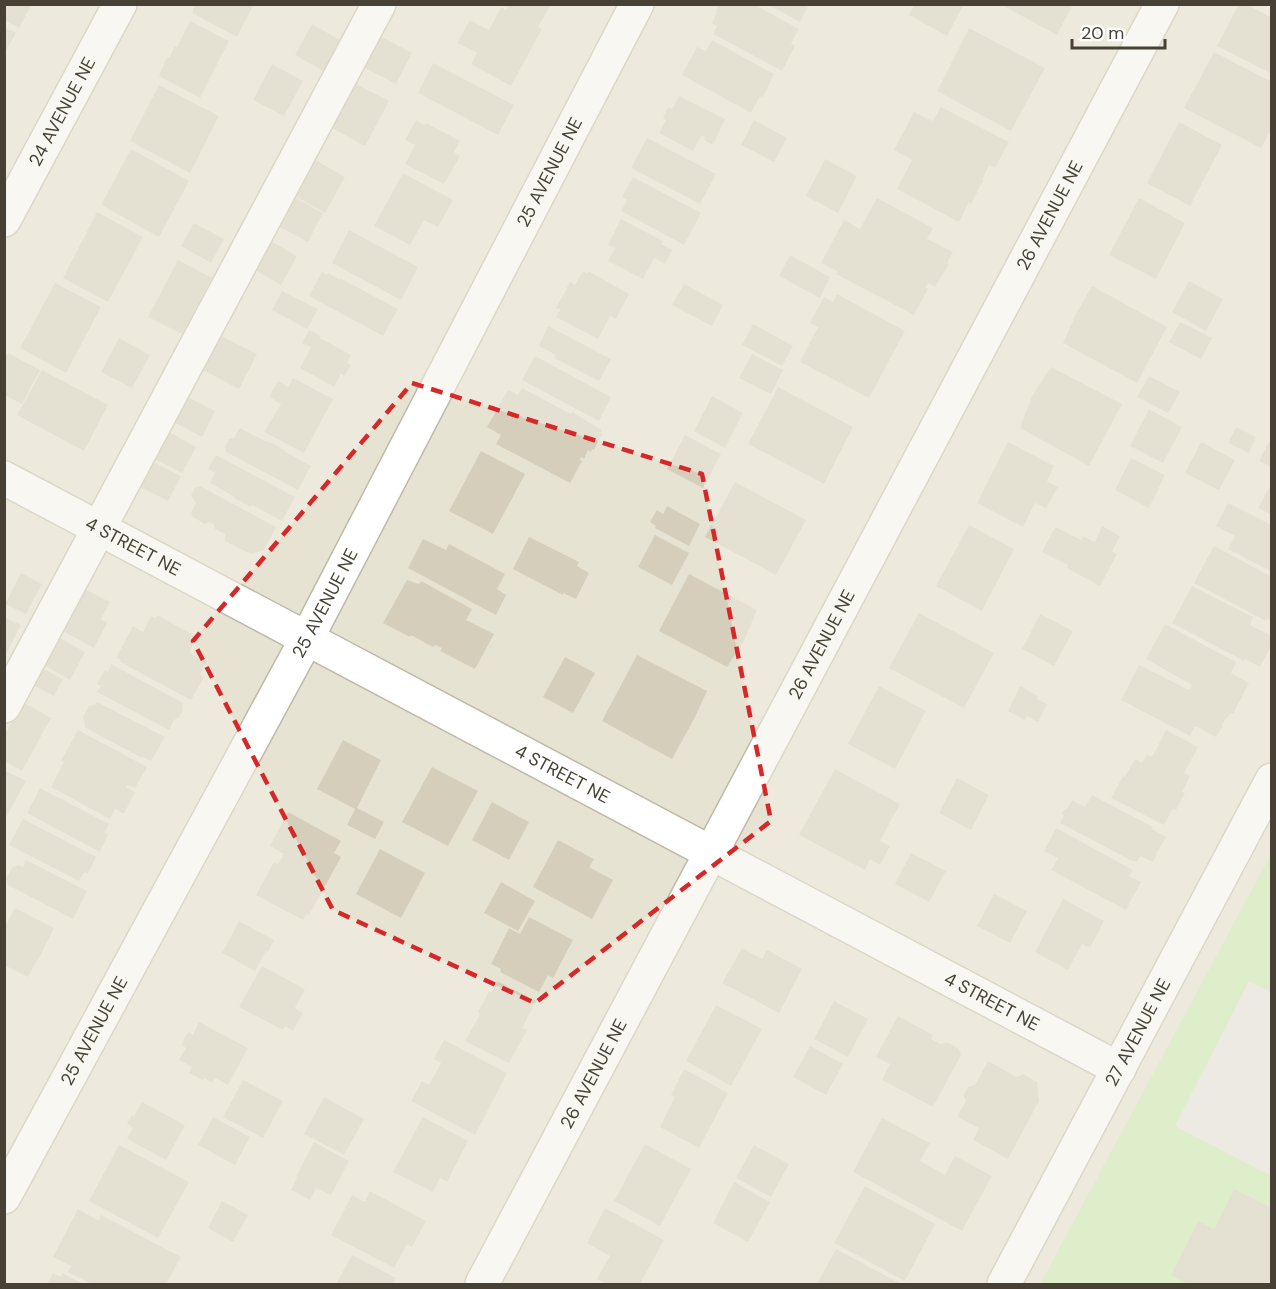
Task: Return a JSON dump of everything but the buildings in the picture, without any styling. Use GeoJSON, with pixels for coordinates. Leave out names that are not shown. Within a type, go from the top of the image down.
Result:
{"type":"FeatureCollection","features":[{"type":"Feature","properties":{"kind":"street","name":"24 AVENUE NE"},"geometry":{"type":"LineString","coordinates":[[4,220],[120,4]]}},
{"type":"Feature","properties":{"kind":"street"},"geometry":{"type":"LineString","coordinates":[[4,706],[379,4]]}},
{"type":"Feature","properties":{"kind":"street","name":"25 AVENUE NE"},"geometry":{"type":"LineString","coordinates":[[4,1197],[307,638],[638,4]]}},
{"type":"Feature","properties":{"kind":"street","name":"26 AVENUE NE"},"geometry":{"type":"LineString","coordinates":[[482,1284],[1162,4]]}},
{"type":"Feature","properties":{"kind":"street","name":"4 STREET NE"},"geometry":{"type":"LineString","coordinates":[[4,478],[1119,1069]]}},
{"type":"Feature","properties":{"kind":"street","name":"27 AVENUE NE"},"geometry":{"type":"LineString","coordinates":[[1004,1284],[1272,780]]}},
{"type":"Feature","properties":{"kind":"highlighted area"},"geometry":{"type":"Polygon","coordinates":[[[412,383],[702,474],[771,821],[535,1003],[333,910],[193,641],[412,383]]]}},
{"type":"Feature","properties":{"kind":"shaded area"},"geometry":{"type":"Polygon","coordinates":[[[1264,4],[1271,10],[1271,1284],[5,1284],[5,5],[1264,4]]]}},
{"type":"Feature","properties":{"kind":"shaded area"},"geometry":{"type":"Polygon","coordinates":[[[1249,981],[1271,992],[1271,1176],[1175,1126],[1249,981]]]}},
{"type":"Feature","properties":{"kind":"green space"},"geometry":{"type":"Polygon","coordinates":[[[1271,854],[1271,1284],[1040,1284],[1271,854]]]}}]}
